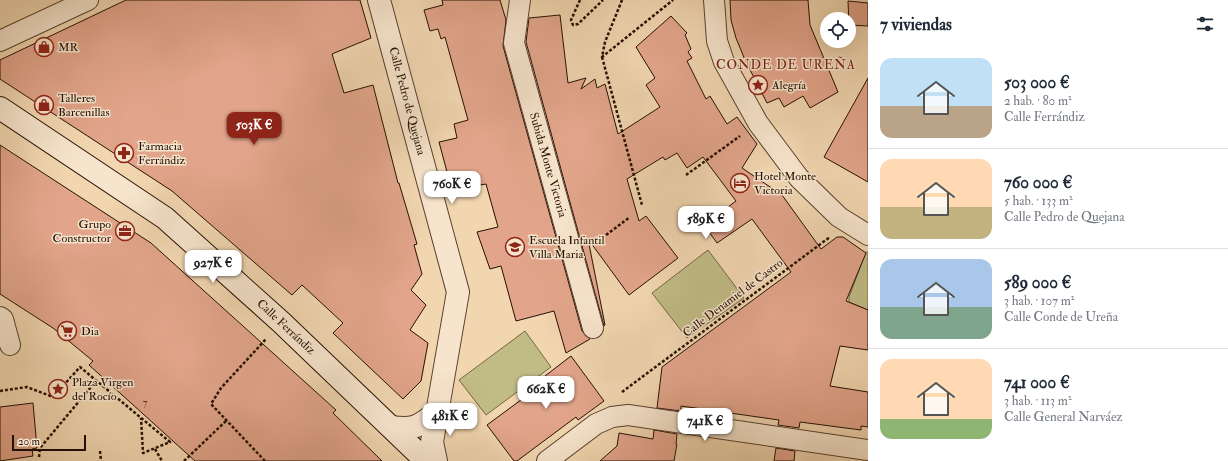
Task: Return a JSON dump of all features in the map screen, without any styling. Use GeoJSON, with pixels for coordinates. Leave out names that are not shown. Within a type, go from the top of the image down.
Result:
{"type":"FeatureCollection","features":[{"type":"Feature","properties":{"kind":"main road","name":"Calle Pedro de Quejana"},"geometry":{"type":"LineString","coordinates":[[379,0],[458,292],[432,442],[436,461]]}},
{"type":"Feature","properties":{"kind":"main road","name":"Calle Ferrándiz"},"geometry":{"type":"LineString","coordinates":[[0,108],[165,218],[281,322],[426,461]]}},
{"type":"Feature","properties":{"kind":"main road"},"geometry":{"type":"LineString","coordinates":[[391,427],[408,429],[423,423],[436,413]]}},
{"type":"Feature","properties":{"kind":"street"},"geometry":{"type":"LineString","coordinates":[[0,41],[88,0]]}},
{"type":"Feature","properties":{"kind":"street","name":"Subida Monte Victoria"},"geometry":{"type":"LineString","coordinates":[[520,0],[514,43],[593,328]]}},
{"type":"Feature","properties":{"kind":"street"},"geometry":{"type":"LineString","coordinates":[[714,0],[717,41],[724,62],[758,123],[799,178],[839,217],[868,234]]}},
{"type":"Feature","properties":{"kind":"street"},"geometry":{"type":"LineString","coordinates":[[0,317],[3,319],[10,345]]}},
{"type":"Feature","properties":{"kind":"street"},"geometry":{"type":"LineString","coordinates":[[547,461],[596,424],[612,417],[628,415],[868,450]]}},
{"type":"Feature","properties":{"kind":"path"},"geometry":{"type":"LineString","coordinates":[[580,0],[571,20],[573,26],[578,24],[603,0]]}},
{"type":"Feature","properties":{"kind":"path"},"geometry":{"type":"LineString","coordinates":[[622,0],[605,42],[602,57],[642,205]]}},
{"type":"Feature","properties":{"kind":"path"},"geometry":{"type":"LineString","coordinates":[[602,57],[673,0]]}},
{"type":"Feature","properties":{"kind":"path"},"geometry":{"type":"LineString","coordinates":[[686,175],[758,123]]}},
{"type":"Feature","properties":{"kind":"path"},"geometry":{"type":"LineString","coordinates":[[589,247],[630,218]]}},
{"type":"Feature","properties":{"kind":"path","name":"Calle Denamiel de Castro"},"geometry":{"type":"LineString","coordinates":[[639,380],[831,236]]}},
{"type":"Feature","properties":{"kind":"path"},"geometry":{"type":"LineString","coordinates":[[261,343],[221,388],[211,404],[265,461]]}},
{"type":"Feature","properties":{"kind":"path"},"geometry":{"type":"LineString","coordinates":[[0,391],[27,387],[53,397],[80,367],[170,442],[143,453],[141,418]]}},
{"type":"Feature","properties":{"kind":"path"},"geometry":{"type":"LineString","coordinates":[[39,457],[40,448],[96,381]]}},
{"type":"Feature","properties":{"kind":"path"},"geometry":{"type":"LineString","coordinates":[[184,461],[227,420]]}},
{"type":"Feature","properties":{"kind":"path"},"geometry":{"type":"LineString","coordinates":[[155,449],[162,461]]}},
{"type":"Feature","properties":{"kind":"path"},"geometry":{"type":"LineString","coordinates":[[100,451],[100,461]]}},
{"type":"Feature","properties":{"kind":"shaded area"},"geometry":{"type":"Polygon","coordinates":[[[708,250],[744,298],[687,338],[652,293],[708,250]]]}},
{"type":"Feature","properties":{"kind":"shaded area"},"geometry":{"type":"Polygon","coordinates":[[[866,252],[868,252],[868,310],[849,302],[849,297],[866,252]]]}},
{"type":"Feature","properties":{"kind":"shaded area"},"geometry":{"type":"Polygon","coordinates":[[[525,331],[551,367],[486,415],[459,380],[525,331]]]}},
{"type":"Feature","properties":{"kind":"building"},"geometry":{"type":"Polygon","coordinates":[[[126,0],[360,0],[371,38],[332,54],[344,93],[373,85],[398,183],[417,244],[414,245],[422,274],[411,290],[426,305],[410,330],[428,343],[421,381],[403,399],[333,333],[343,323],[302,285],[292,295],[172,191],[0,79],[0,60],[126,0]]]}},
{"type":"Feature","properties":{"kind":"building"},"geometry":{"type":"Polygon","coordinates":[[[442,0],[500,0],[506,20],[503,46],[582,331],[590,339],[566,353],[554,311],[516,321],[501,266],[490,269],[477,232],[498,227],[486,184],[449,190],[445,173],[447,172],[439,142],[457,138],[454,124],[468,120],[445,37],[441,39],[438,29],[430,31],[424,10],[443,5],[442,0]]]}},
{"type":"Feature","properties":{"kind":"building"},"geometry":{"type":"Polygon","coordinates":[[[730,0],[808,0],[810,25],[838,92],[810,108],[803,96],[784,107],[779,98],[767,103],[745,60],[736,38],[731,20],[730,0]]]}},
{"type":"Feature","properties":{"kind":"building"},"geometry":{"type":"Polygon","coordinates":[[[848,1],[868,3],[868,26],[856,25],[856,12],[848,12],[848,1]]]}},
{"type":"Feature","properties":{"kind":"building"},"geometry":{"type":"Polygon","coordinates":[[[560,15],[568,83],[586,78],[581,89],[595,79],[597,88],[605,84],[618,134],[660,107],[646,85],[655,78],[636,47],[671,16],[687,33],[685,35],[691,49],[688,52],[692,58],[687,61],[706,99],[710,96],[727,124],[737,117],[757,144],[742,168],[782,195],[821,249],[837,237],[843,237],[866,253],[846,301],[868,310],[868,350],[840,346],[830,386],[868,392],[868,427],[861,426],[861,430],[800,422],[799,428],[778,425],[779,420],[681,406],[681,411],[657,408],[662,367],[791,272],[752,219],[717,243],[704,225],[736,201],[703,157],[687,168],[677,153],[665,160],[663,157],[627,179],[639,221],[646,216],[678,258],[629,295],[588,239],[604,326],[526,42],[529,18],[560,15]]]}},
{"type":"Feature","properties":{"kind":"building"},"geometry":{"type":"Polygon","coordinates":[[[868,78],[868,182],[824,157],[868,78]]]}},
{"type":"Feature","properties":{"kind":"building"},"geometry":{"type":"Polygon","coordinates":[[[0,145],[151,243],[336,410],[333,413],[382,461],[195,461],[89,365],[93,361],[53,328],[0,294],[0,145]]]}},
{"type":"Feature","properties":{"kind":"building"},"geometry":{"type":"Polygon","coordinates":[[[571,356],[604,401],[578,420],[576,417],[517,461],[514,461],[487,425],[548,380],[545,376],[571,356]]]}},
{"type":"Feature","properties":{"kind":"building"},"geometry":{"type":"Polygon","coordinates":[[[33,403],[37,448],[32,449],[33,456],[0,461],[0,407],[33,403]]]}},
{"type":"Feature","properties":{"kind":"building"},"geometry":{"type":"Polygon","coordinates":[[[654,430],[677,434],[674,461],[600,461],[617,446],[619,433],[653,439],[654,430]]]}},
{"type":"Feature","properties":{"kind":"building"},"geometry":{"type":"Polygon","coordinates":[[[776,448],[795,451],[794,461],[774,461],[776,448]]]}},
{"type":"Feature","properties":{"kind":"place","name":"MR"},"geometry":{"type":"Point","coordinates":[44,47]}},
{"type":"Feature","properties":{"kind":"place","name":"Alegría"},"geometry":{"type":"Point","coordinates":[758,85]}},
{"type":"Feature","properties":{"kind":"place","name":"Talleres Barcenillas"},"geometry":{"type":"Point","coordinates":[44,105]}},
{"type":"Feature","properties":{"kind":"place","name":"Farmacia Ferrándiz"},"geometry":{"type":"Point","coordinates":[124,153]}},
{"type":"Feature","properties":{"kind":"place","name":"Hotel Monte Victoria"},"geometry":{"type":"Point","coordinates":[740,183]}},
{"type":"Feature","properties":{"kind":"place","name":"Grupo Constructor"},"geometry":{"type":"Point","coordinates":[125,231]}},
{"type":"Feature","properties":{"kind":"place","name":"Escuela Infantil Villa Maria"},"geometry":{"type":"Point","coordinates":[515,247]}},
{"type":"Feature","properties":{"kind":"place","name":"Dia"},"geometry":{"type":"Point","coordinates":[67,331]}},
{"type":"Feature","properties":{"kind":"place","name":"Plaza Virgen del Rocío"},"geometry":{"type":"Point","coordinates":[58,389]}},
{"type":"Feature","properties":{"kind":"district","name":"CONDE DE UREÑA"},"geometry":{"type":"Point","coordinates":[786,65]}}]}
